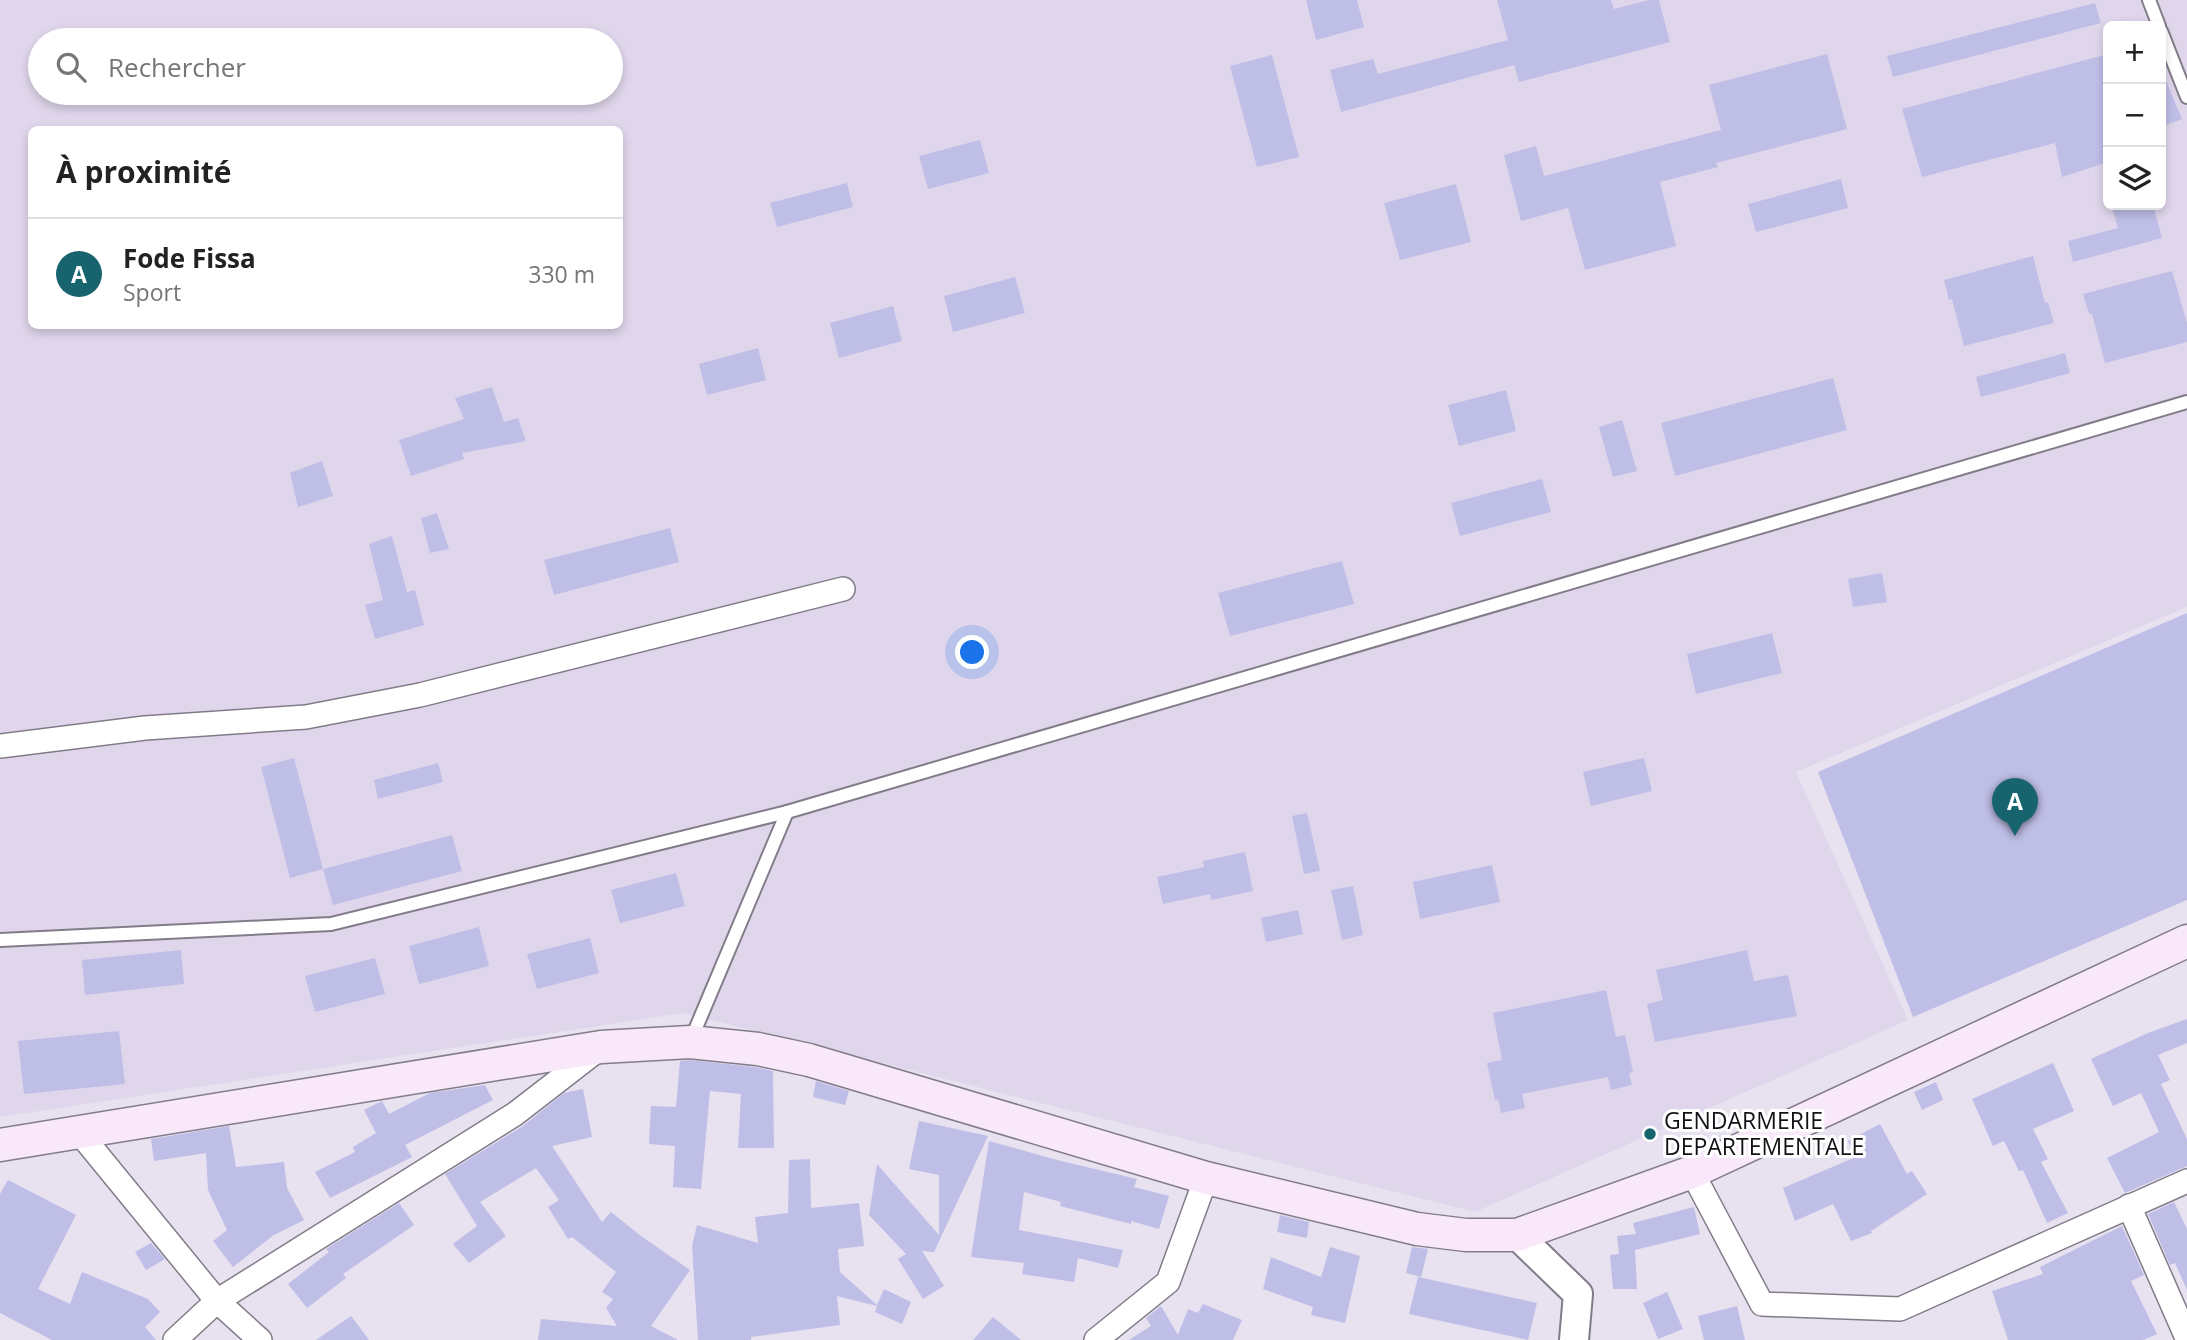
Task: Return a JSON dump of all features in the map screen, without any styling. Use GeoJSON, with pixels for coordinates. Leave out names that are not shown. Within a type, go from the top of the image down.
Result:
{"type":"FeatureCollection","features":[{"type":"Feature","properties":{"kind":"main road"},"geometry":{"type":"LineString","coordinates":[[1,1146],[78,1131],[601,1047],[690,1042],[758,1049],[809,1060],[1206,1178],[1417,1229],[1466,1235],[1517,1235],[1692,1172],[2187,941]]}},
{"type":"Feature","properties":{"kind":"street"},"geometry":{"type":"LineString","coordinates":[[0,746],[145,728],[319,714],[420,695],[844,589]]}},
{"type":"Feature","properties":{"kind":"street"},"geometry":{"type":"LineString","coordinates":[[175,1340],[217,1301],[515,1114],[601,1047]]}},
{"type":"Feature","properties":{"kind":"street"},"geometry":{"type":"LineString","coordinates":[[78,1131],[217,1301],[260,1340]]}},
{"type":"Feature","properties":{"kind":"street"},"geometry":{"type":"LineString","coordinates":[[1692,1172],[1762,1304],[1900,1309],[2187,1181]]}},
{"type":"Feature","properties":{"kind":"street"},"geometry":{"type":"LineString","coordinates":[[1096,1340],[1168,1282],[1206,1178]]}},
{"type":"Feature","properties":{"kind":"street"},"geometry":{"type":"LineString","coordinates":[[2129,1206],[2187,1338]]}},
{"type":"Feature","properties":{"kind":"street"},"geometry":{"type":"LineString","coordinates":[[1517,1235],[1578,1294],[1574,1340]]}},
{"type":"Feature","properties":{"kind":"lane"},"geometry":{"type":"LineString","coordinates":[[2149,0],[2157,21]]}},
{"type":"Feature","properties":{"kind":"lane"},"geometry":{"type":"LineString","coordinates":[[2166,44],[2187,97]]}},
{"type":"Feature","properties":{"kind":"lane"},"geometry":{"type":"LineString","coordinates":[[0,940],[331,924],[786,812],[2187,402]]}},
{"type":"Feature","properties":{"kind":"lane"},"geometry":{"type":"LineString","coordinates":[[690,1042],[786,812]]}},
{"type":"Feature","properties":{"kind":"shaded area"},"geometry":{"type":"Polygon","coordinates":[[[0,0],[2187,0],[2187,607],[1796,772],[1908,1020],[1475,1212],[683,1013],[0,1117],[0,0]]]}},
{"type":"Feature","properties":{"kind":"building"},"geometry":{"type":"Polygon","coordinates":[[[1306,0],[1357,0],[1364,27],[1316,40],[1306,0]]]}},
{"type":"Feature","properties":{"kind":"building"},"geometry":{"type":"Polygon","coordinates":[[[1497,0],[1611,0],[1614,9],[1659,0],[1670,42],[1519,82],[1514,65],[1341,112],[1330,70],[1373,59],[1378,74],[1508,40],[1497,0]]]}},
{"type":"Feature","properties":{"kind":"building"},"geometry":{"type":"Polygon","coordinates":[[[2095,3],[2101,23],[1893,77],[1887,56],[2095,3]]]}},
{"type":"Feature","properties":{"kind":"building"},"geometry":{"type":"Polygon","coordinates":[[[1827,54],[1847,129],[1716,163],[1718,167],[1660,182],[1676,246],[1585,270],[1568,208],[1521,221],[1504,155],[1536,146],[1544,176],[1721,130],[1709,85],[1827,54]]]}},
{"type":"Feature","properties":{"kind":"building"},"geometry":{"type":"Polygon","coordinates":[[[1272,55],[1299,157],[1257,167],[1230,66],[1272,55]]]}},
{"type":"Feature","properties":{"kind":"building"},"geometry":{"type":"Polygon","coordinates":[[[2103,55],[2103,164],[2062,177],[2055,143],[1922,177],[1902,109],[2103,55]]]}},
{"type":"Feature","properties":{"kind":"building"},"geometry":{"type":"Polygon","coordinates":[[[2166,81],[2182,119],[2166,125],[2166,81]]]}},
{"type":"Feature","properties":{"kind":"building"},"geometry":{"type":"Polygon","coordinates":[[[980,140],[989,173],[928,189],[919,156],[980,140]]]}},
{"type":"Feature","properties":{"kind":"building"},"geometry":{"type":"Polygon","coordinates":[[[1841,179],[1848,208],[1756,232],[1748,204],[1841,179]]]}},
{"type":"Feature","properties":{"kind":"building"},"geometry":{"type":"Polygon","coordinates":[[[847,183],[853,207],[777,227],[770,203],[847,183]]]}},
{"type":"Feature","properties":{"kind":"building"},"geometry":{"type":"Polygon","coordinates":[[[1456,184],[1471,242],[1400,260],[1384,203],[1456,184]]]}},
{"type":"Feature","properties":{"kind":"building"},"geometry":{"type":"Polygon","coordinates":[[[2113,210],[2154,210],[2162,238],[2073,262],[2068,241],[2118,228],[2113,210]]]}},
{"type":"Feature","properties":{"kind":"building"},"geometry":{"type":"Polygon","coordinates":[[[2033,256],[2045,303],[2048,302],[2054,323],[1964,346],[1952,299],[1949,300],[1944,280],[2033,256]]]}},
{"type":"Feature","properties":{"kind":"building"},"geometry":{"type":"Polygon","coordinates":[[[2172,271],[2187,323],[2187,342],[2105,363],[2092,314],[2089,314],[2083,294],[2172,271]]]}},
{"type":"Feature","properties":{"kind":"building"},"geometry":{"type":"Polygon","coordinates":[[[1015,277],[1025,313],[953,332],[944,296],[1015,277]]]}},
{"type":"Feature","properties":{"kind":"building"},"geometry":{"type":"Polygon","coordinates":[[[893,306],[902,341],[839,358],[830,323],[893,306]]]}},
{"type":"Feature","properties":{"kind":"building"},"geometry":{"type":"Polygon","coordinates":[[[758,348],[766,380],[707,395],[699,364],[758,348]]]}},
{"type":"Feature","properties":{"kind":"building"},"geometry":{"type":"Polygon","coordinates":[[[2065,353],[2070,373],[1981,397],[1976,377],[2065,353]]]}},
{"type":"Feature","properties":{"kind":"building"},"geometry":{"type":"Polygon","coordinates":[[[1833,378],[1847,430],[1675,476],[1661,423],[1833,378]]]}},
{"type":"Feature","properties":{"kind":"building"},"geometry":{"type":"Polygon","coordinates":[[[492,387],[504,422],[518,418],[526,441],[462,453],[464,459],[411,476],[399,440],[464,419],[455,398],[492,387]]]}},
{"type":"Feature","properties":{"kind":"building"},"geometry":{"type":"Polygon","coordinates":[[[1506,390],[1516,431],[1459,446],[1448,405],[1506,390]]]}},
{"type":"Feature","properties":{"kind":"building"},"geometry":{"type":"Polygon","coordinates":[[[1622,420],[1637,471],[1613,477],[1599,427],[1622,420]]]}},
{"type":"Feature","properties":{"kind":"building"},"geometry":{"type":"Polygon","coordinates":[[[322,461],[333,496],[298,507],[290,473],[322,461]]]}},
{"type":"Feature","properties":{"kind":"building"},"geometry":{"type":"Polygon","coordinates":[[[1542,479],[1551,512],[1460,536],[1451,503],[1542,479]]]}},
{"type":"Feature","properties":{"kind":"building"},"geometry":{"type":"Polygon","coordinates":[[[437,513],[449,549],[430,553],[421,518],[437,513]]]}},
{"type":"Feature","properties":{"kind":"building"},"geometry":{"type":"Polygon","coordinates":[[[670,528],[679,562],[554,595],[544,560],[670,528]]]}},
{"type":"Feature","properties":{"kind":"building"},"geometry":{"type":"Polygon","coordinates":[[[392,536],[407,592],[415,590],[424,625],[375,639],[365,605],[383,600],[369,544],[392,536]]]}},
{"type":"Feature","properties":{"kind":"building"},"geometry":{"type":"Polygon","coordinates":[[[1342,561],[1354,604],[1230,636],[1218,593],[1342,561]]]}},
{"type":"Feature","properties":{"kind":"building"},"geometry":{"type":"Polygon","coordinates":[[[1882,573],[1887,602],[1853,607],[1848,579],[1882,573]]]}},
{"type":"Feature","properties":{"kind":"building"},"geometry":{"type":"Polygon","coordinates":[[[2187,613],[2187,900],[1913,1017],[1818,772],[2187,613]]]}},
{"type":"Feature","properties":{"kind":"building"},"geometry":{"type":"Polygon","coordinates":[[[1772,633],[1782,673],[1696,694],[1687,654],[1772,633]]]}},
{"type":"Feature","properties":{"kind":"building"},"geometry":{"type":"Polygon","coordinates":[[[294,758],[323,869],[290,878],[261,767],[294,758]]]}},
{"type":"Feature","properties":{"kind":"building"},"geometry":{"type":"Polygon","coordinates":[[[1644,758],[1652,791],[1591,806],[1583,772],[1644,758]]]}},
{"type":"Feature","properties":{"kind":"building"},"geometry":{"type":"Polygon","coordinates":[[[438,763],[443,782],[378,799],[374,780],[438,763]]]}},
{"type":"Feature","properties":{"kind":"building"},"geometry":{"type":"Polygon","coordinates":[[[1307,813],[1320,871],[1304,874],[1292,816],[1307,813]]]}},
{"type":"Feature","properties":{"kind":"building"},"geometry":{"type":"Polygon","coordinates":[[[452,835],[462,871],[333,905],[323,869],[452,835]]]}},
{"type":"Feature","properties":{"kind":"building"},"geometry":{"type":"Polygon","coordinates":[[[1245,852],[1253,891],[1211,900],[1210,894],[1163,904],[1157,877],[1204,867],[1203,861],[1245,852]]]}},
{"type":"Feature","properties":{"kind":"building"},"geometry":{"type":"Polygon","coordinates":[[[1492,865],[1500,902],[1420,919],[1413,882],[1492,865]]]}},
{"type":"Feature","properties":{"kind":"building"},"geometry":{"type":"Polygon","coordinates":[[[676,873],[685,906],[620,923],[611,890],[676,873]]]}},
{"type":"Feature","properties":{"kind":"building"},"geometry":{"type":"Polygon","coordinates":[[[1353,886],[1363,935],[1342,940],[1331,890],[1353,886]]]}},
{"type":"Feature","properties":{"kind":"building"},"geometry":{"type":"Polygon","coordinates":[[[1298,910],[1303,934],[1266,942],[1261,918],[1298,910]]]}},
{"type":"Feature","properties":{"kind":"building"},"geometry":{"type":"Polygon","coordinates":[[[479,927],[489,966],[419,984],[409,946],[479,927]]]}},
{"type":"Feature","properties":{"kind":"building"},"geometry":{"type":"Polygon","coordinates":[[[590,938],[599,973],[537,989],[527,954],[590,938]]]}},
{"type":"Feature","properties":{"kind":"building"},"geometry":{"type":"Polygon","coordinates":[[[181,950],[184,984],[85,995],[82,960],[181,950]]]}},
{"type":"Feature","properties":{"kind":"building"},"geometry":{"type":"Polygon","coordinates":[[[1747,950],[1754,981],[1788,975],[1797,1016],[1655,1042],[1647,1004],[1663,1000],[1656,970],[1747,950]]]}},
{"type":"Feature","properties":{"kind":"building"},"geometry":{"type":"Polygon","coordinates":[[[375,958],[385,994],[315,1012],[305,976],[375,958]]]}},
{"type":"Feature","properties":{"kind":"building"},"geometry":{"type":"Polygon","coordinates":[[[1606,990],[1616,1037],[1625,1035],[1633,1072],[1629,1073],[1632,1085],[1611,1090],[1608,1077],[1522,1094],[1525,1108],[1501,1113],[1498,1099],[1495,1100],[1487,1063],[1502,1060],[1493,1013],[1606,990]]]}},
{"type":"Feature","properties":{"kind":"building"},"geometry":{"type":"Polygon","coordinates":[[[2187,1019],[2187,1043],[2158,1055],[2170,1080],[2161,1084],[2187,1139],[2187,1166],[2125,1193],[2107,1158],[2159,1132],[2141,1093],[2113,1106],[2091,1059],[2187,1019]]]}},
{"type":"Feature","properties":{"kind":"building"},"geometry":{"type":"Polygon","coordinates":[[[119,1031],[125,1084],[24,1094],[18,1041],[119,1031]]]}},
{"type":"Feature","properties":{"kind":"building"},"geometry":{"type":"Polygon","coordinates":[[[680,1061],[773,1071],[774,1148],[738,1148],[741,1094],[710,1091],[701,1189],[673,1187],[675,1146],[649,1144],[651,1106],[676,1107],[680,1061]]]}},
{"type":"Feature","properties":{"kind":"building"},"geometry":{"type":"Polygon","coordinates":[[[2053,1063],[2074,1111],[2033,1129],[2048,1159],[2041,1162],[2068,1213],[2047,1223],[2023,1170],[2019,1171],[2004,1141],[1993,1146],[1972,1099],[2053,1063]]]}},
{"type":"Feature","properties":{"kind":"building"},"geometry":{"type":"Polygon","coordinates":[[[816,1081],[849,1091],[845,1105],[813,1097],[816,1081]]]}},
{"type":"Feature","properties":{"kind":"building"},"geometry":{"type":"Polygon","coordinates":[[[1936,1082],[1943,1100],[1922,1110],[1914,1092],[1936,1082]]]}},
{"type":"Feature","properties":{"kind":"building"},"geometry":{"type":"Polygon","coordinates":[[[485,1085],[493,1100],[405,1145],[412,1157],[330,1198],[315,1172],[355,1152],[353,1147],[376,1133],[364,1110],[382,1101],[389,1114],[430,1093],[485,1085]]]}},
{"type":"Feature","properties":{"kind":"building"},"geometry":{"type":"Polygon","coordinates":[[[583,1089],[592,1137],[552,1146],[602,1222],[611,1212],[690,1270],[651,1326],[678,1340],[538,1340],[541,1319],[617,1326],[606,1308],[613,1299],[602,1292],[616,1272],[572,1237],[568,1239],[548,1207],[559,1200],[536,1168],[480,1202],[506,1236],[469,1263],[453,1244],[477,1226],[445,1174],[523,1126],[564,1093],[583,1089]]]}},
{"type":"Feature","properties":{"kind":"building"},"geometry":{"type":"Polygon","coordinates":[[[919,1121],[988,1136],[934,1252],[922,1251],[944,1286],[923,1299],[898,1259],[906,1254],[869,1215],[877,1164],[939,1235],[939,1175],[909,1169],[919,1121]]]}},
{"type":"Feature","properties":{"kind":"building"},"geometry":{"type":"Polygon","coordinates":[[[1880,1124],[1907,1174],[1912,1171],[1927,1194],[1871,1231],[1872,1233],[1851,1241],[1833,1204],[1795,1221],[1783,1188],[1856,1157],[1848,1141],[1880,1124]]]}},
{"type":"Feature","properties":{"kind":"building"},"geometry":{"type":"Polygon","coordinates":[[[229,1126],[236,1167],[284,1162],[287,1188],[304,1220],[274,1235],[233,1267],[213,1241],[227,1230],[208,1190],[206,1153],[154,1161],[151,1139],[229,1126]]]}},
{"type":"Feature","properties":{"kind":"building"},"geometry":{"type":"Polygon","coordinates":[[[989,1141],[1137,1179],[1134,1187],[1169,1196],[1159,1229],[1060,1206],[1061,1202],[1024,1192],[1019,1230],[1123,1250],[1118,1268],[1078,1258],[1074,1282],[1022,1274],[1024,1263],[971,1257],[989,1141]]]}},
{"type":"Feature","properties":{"kind":"building"},"geometry":{"type":"Polygon","coordinates":[[[810,1159],[811,1208],[859,1203],[864,1246],[838,1249],[840,1272],[877,1305],[884,1289],[911,1302],[902,1324],[875,1312],[877,1306],[837,1296],[840,1325],[751,1337],[751,1340],[698,1340],[692,1246],[697,1225],[758,1243],[755,1217],[788,1213],[789,1160],[810,1159]]]}},
{"type":"Feature","properties":{"kind":"building"},"geometry":{"type":"Polygon","coordinates":[[[8,1180],[76,1215],[38,1289],[70,1304],[82,1272],[148,1299],[160,1312],[145,1327],[156,1340],[52,1340],[0,1313],[0,1194],[8,1180]]]}},
{"type":"Feature","properties":{"kind":"building"},"geometry":{"type":"Polygon","coordinates":[[[2174,1202],[2187,1229],[2187,1290],[2175,1263],[2170,1265],[2148,1214],[2174,1202]]]}},
{"type":"Feature","properties":{"kind":"building"},"geometry":{"type":"Polygon","coordinates":[[[399,1203],[414,1225],[343,1274],[346,1278],[307,1308],[288,1284],[329,1252],[326,1249],[399,1203]]]}},
{"type":"Feature","properties":{"kind":"building"},"geometry":{"type":"Polygon","coordinates":[[[1694,1207],[1700,1234],[1635,1250],[1637,1289],[1613,1289],[1610,1255],[1619,1254],[1617,1236],[1636,1234],[1633,1223],[1694,1207]]]}},
{"type":"Feature","properties":{"kind":"building"},"geometry":{"type":"Polygon","coordinates":[[[1280,1215],[1309,1222],[1307,1238],[1277,1232],[1280,1215]]]}},
{"type":"Feature","properties":{"kind":"building"},"geometry":{"type":"Polygon","coordinates":[[[2122,1226],[2144,1275],[2131,1281],[2157,1334],[2143,1340],[2008,1340],[1992,1291],[2043,1274],[2040,1267],[2122,1226]]]}},
{"type":"Feature","properties":{"kind":"building"},"geometry":{"type":"Polygon","coordinates":[[[151,1243],[165,1259],[146,1270],[135,1252],[151,1243]]]}},
{"type":"Feature","properties":{"kind":"building"},"geometry":{"type":"Polygon","coordinates":[[[1330,1247],[1360,1256],[1345,1323],[1311,1315],[1313,1307],[1263,1289],[1271,1257],[1321,1277],[1330,1247]]]}},
{"type":"Feature","properties":{"kind":"building"},"geometry":{"type":"Polygon","coordinates":[[[1412,1247],[1428,1249],[1421,1277],[1406,1273],[1412,1247]]]}},
{"type":"Feature","properties":{"kind":"building"},"geometry":{"type":"Polygon","coordinates":[[[1418,1277],[1537,1303],[1528,1340],[1409,1314],[1418,1277]]]}},
{"type":"Feature","properties":{"kind":"building"},"geometry":{"type":"Polygon","coordinates":[[[1667,1292],[1683,1329],[1658,1339],[1643,1303],[1667,1292]]]}},
{"type":"Feature","properties":{"kind":"building"},"geometry":{"type":"Polygon","coordinates":[[[1203,1304],[1242,1320],[1233,1340],[1129,1340],[1151,1326],[1146,1318],[1161,1306],[1178,1335],[1188,1309],[1198,1313],[1203,1304]]]}},
{"type":"Feature","properties":{"kind":"building"},"geometry":{"type":"Polygon","coordinates":[[[1737,1306],[1745,1340],[1704,1340],[1698,1316],[1737,1306]]]}},
{"type":"Feature","properties":{"kind":"building"},"geometry":{"type":"Polygon","coordinates":[[[351,1316],[369,1340],[316,1340],[351,1316]]]}},
{"type":"Feature","properties":{"kind":"building"},"geometry":{"type":"Polygon","coordinates":[[[993,1317],[1021,1340],[973,1340],[993,1317]]]}},
{"type":"Feature","properties":{"kind":"place","name":"Fode Fissa"},"geometry":{"type":"Point","coordinates":[2015,836]}},
{"type":"Feature","properties":{"kind":"place","name":"GENDARMERIE DEPARTEMENTALE"},"geometry":{"type":"Point","coordinates":[1650,1134]}}]}
